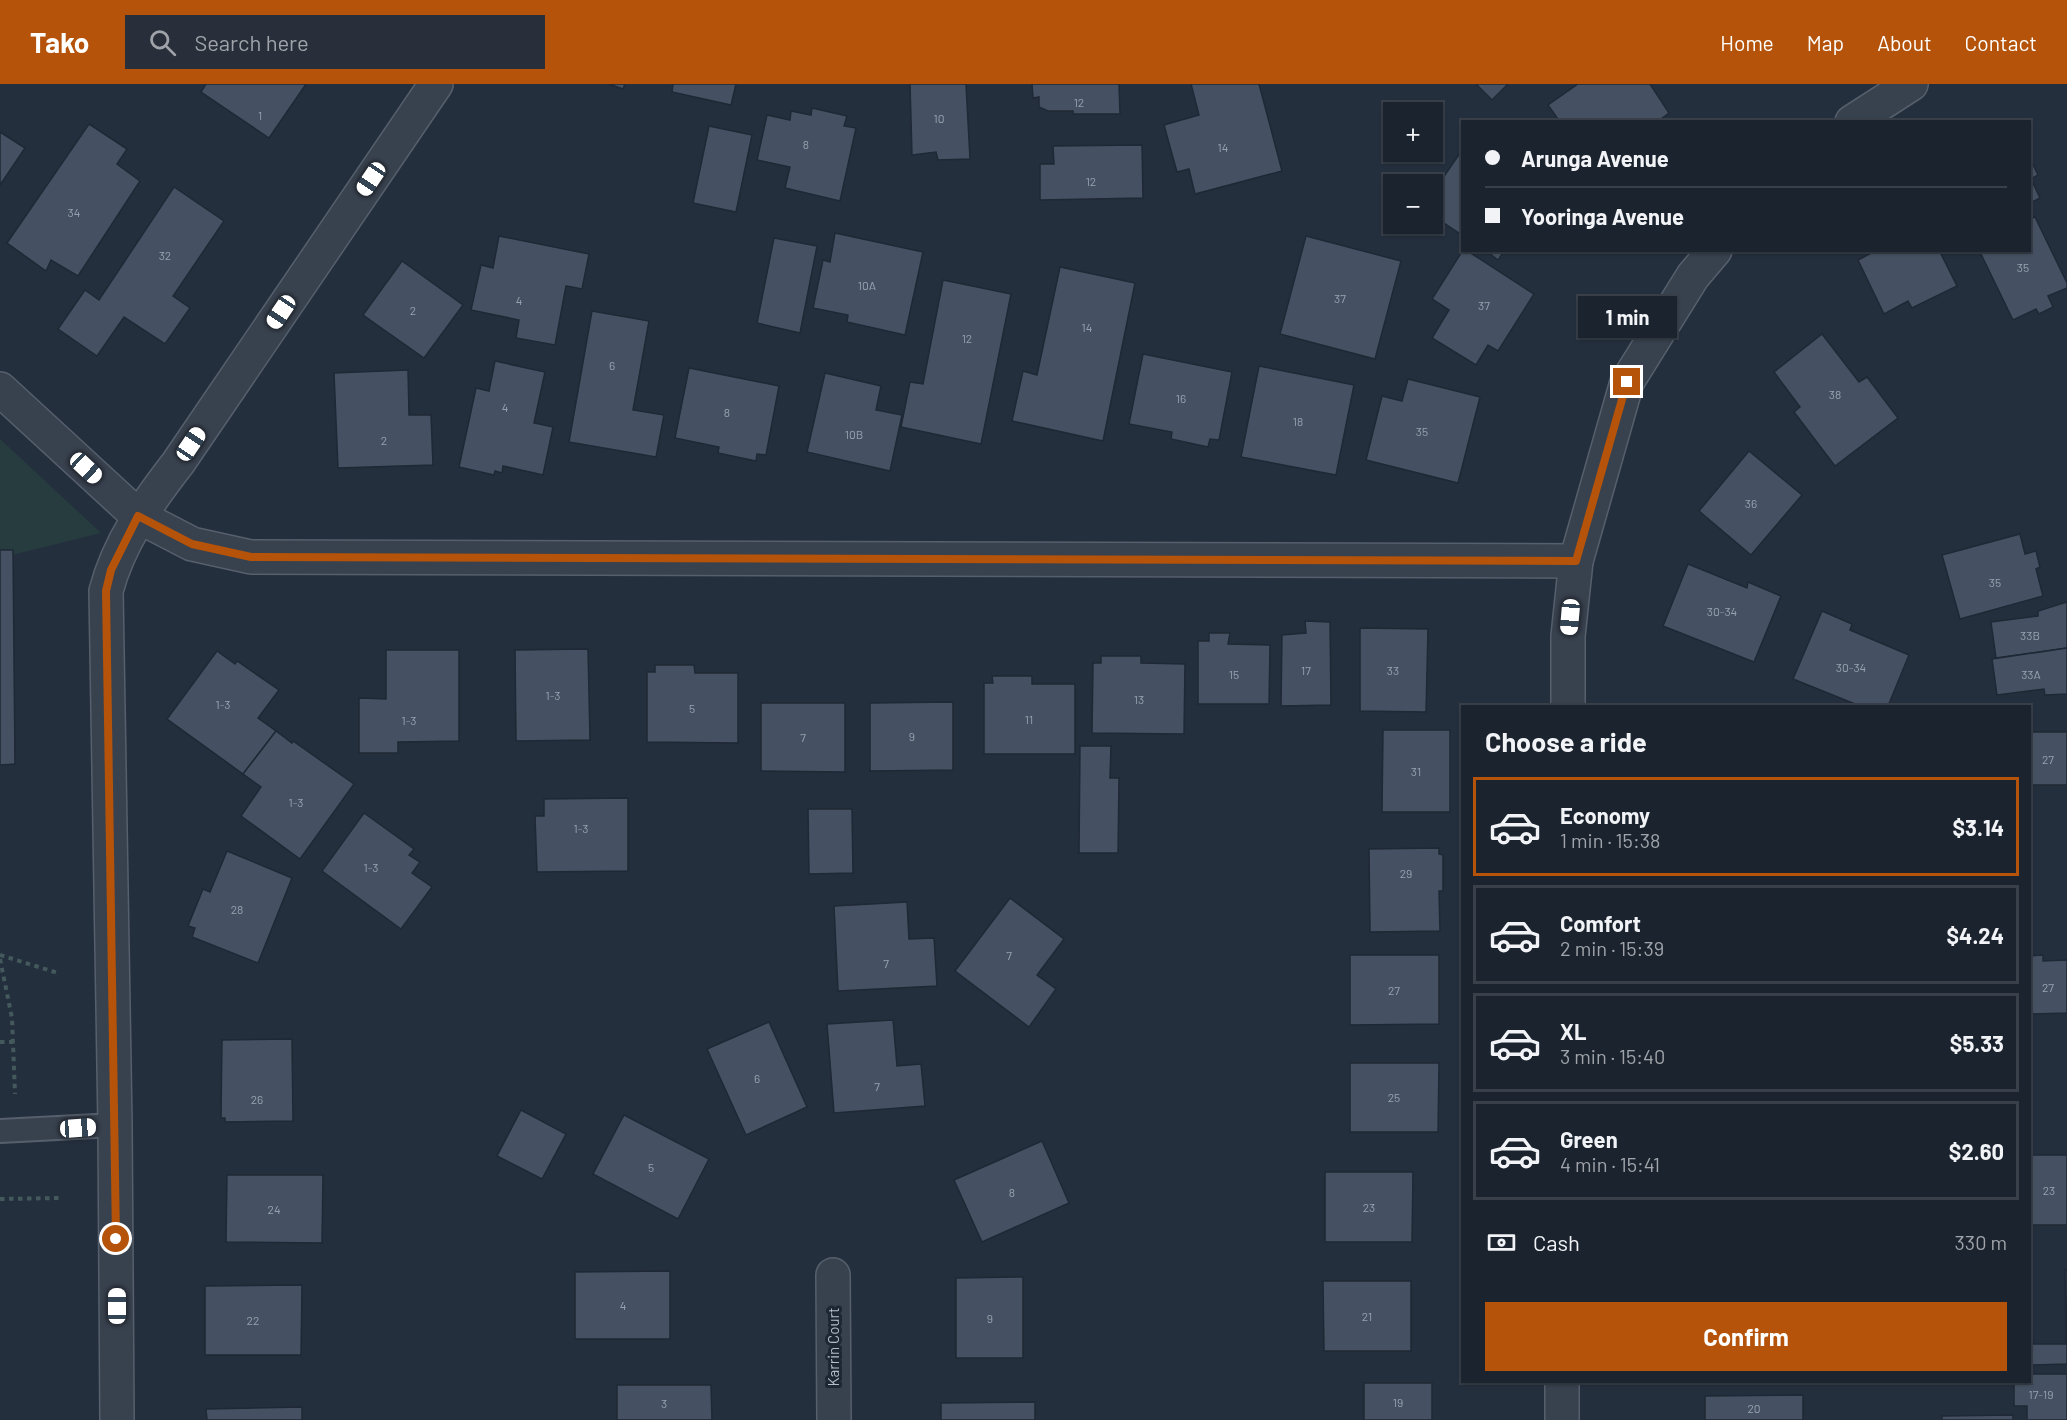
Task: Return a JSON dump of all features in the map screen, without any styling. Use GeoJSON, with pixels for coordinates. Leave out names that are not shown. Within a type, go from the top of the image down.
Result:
{"type":"FeatureCollection","features":[{"type":"Feature","properties":{"kind":"street"},"geometry":{"type":"LineString","coordinates":[[117,1420],[115,1125],[106,591],[111,570],[138,516],[178,463],[436,84]]}},
{"type":"Feature","properties":{"kind":"street"},"geometry":{"type":"LineString","coordinates":[[1855,120],[1911,84]]}},
{"type":"Feature","properties":{"kind":"street"},"geometry":{"type":"LineString","coordinates":[[1568,705],[1568,636],[1576,561],[1627,382],[1693,276],[1713,252]]}},
{"type":"Feature","properties":{"kind":"street"},"geometry":{"type":"LineString","coordinates":[[0,389],[138,516],[192,544],[251,557],[1576,561]]}},
{"type":"Feature","properties":{"kind":"street","name":"Karrin Court"},"geometry":{"type":"LineString","coordinates":[[833,1275],[834,1420]]}},
{"type":"Feature","properties":{"kind":"street"},"geometry":{"type":"LineString","coordinates":[[1562,1383],[1562,1420]]}},
{"type":"Feature","properties":{"kind":"lane"},"geometry":{"type":"LineString","coordinates":[[8,1131],[115,1125]]}},
{"type":"Feature","properties":{"kind":"path"},"geometry":{"type":"LineString","coordinates":[[8,1131],[14,1042],[12,1018],[0,957],[58,973]]}},
{"type":"Feature","properties":{"kind":"path"},"geometry":{"type":"LineString","coordinates":[[0,1042],[14,1042]]}},
{"type":"Feature","properties":{"kind":"path"},"geometry":{"type":"LineString","coordinates":[[0,1199],[61,1198]]}},
{"type":"Feature","properties":{"kind":"green space"},"geometry":{"type":"Polygon","coordinates":[[[0,439],[101,533],[0,558],[0,439]]]}},
{"type":"Feature","properties":{"kind":"building"},"geometry":{"type":"Polygon","coordinates":[[[206,84],[306,84],[269,138],[201,92],[206,84]]]}},
{"type":"Feature","properties":{"kind":"building"},"geometry":{"type":"Polygon","coordinates":[[[609,84],[625,84],[623,89],[609,84]]]}},
{"type":"Feature","properties":{"kind":"building"},"geometry":{"type":"Polygon","coordinates":[[[673,84],[736,84],[731,105],[672,92],[673,84]]]}},
{"type":"Feature","properties":{"kind":"building"},"geometry":{"type":"Polygon","coordinates":[[[910,84],[966,84],[970,159],[938,160],[936,152],[912,155],[910,84]]]}},
{"type":"Feature","properties":{"kind":"building"},"geometry":{"type":"Polygon","coordinates":[[[1032,84],[1119,84],[1120,114],[1073,114],[1073,111],[1048,111],[1039,107],[1039,97],[1033,98],[1032,84]]]}},
{"type":"Feature","properties":{"kind":"building"},"geometry":{"type":"Polygon","coordinates":[[[1191,84],[1259,84],[1282,171],[1195,194],[1189,169],[1177,172],[1164,125],[1199,115],[1191,84]]]}},
{"type":"Feature","properties":{"kind":"building"},"geometry":{"type":"Polygon","coordinates":[[[1476,84],[1508,84],[1492,100],[1476,84]]]}},
{"type":"Feature","properties":{"kind":"building"},"geometry":{"type":"Polygon","coordinates":[[[1578,84],[1650,84],[1669,113],[1660,120],[1559,120],[1548,105],[1578,84]]]}},
{"type":"Feature","properties":{"kind":"building"},"geometry":{"type":"Polygon","coordinates":[[[812,108],[847,116],[844,126],[856,128],[840,201],[785,188],[790,167],[757,160],[767,115],[790,120],[791,111],[811,115],[812,108]]]}},
{"type":"Feature","properties":{"kind":"building"},"geometry":{"type":"Polygon","coordinates":[[[89,124],[127,149],[117,164],[140,181],[78,276],[51,260],[46,271],[7,243],[89,124]]]}},
{"type":"Feature","properties":{"kind":"building"},"geometry":{"type":"Polygon","coordinates":[[[709,126],[752,135],[736,212],[693,203],[709,126]]]}},
{"type":"Feature","properties":{"kind":"building"},"geometry":{"type":"Polygon","coordinates":[[[0,132],[25,148],[0,185],[0,132]]]}},
{"type":"Feature","properties":{"kind":"building"},"geometry":{"type":"Polygon","coordinates":[[[1142,145],[1143,198],[1040,200],[1040,164],[1054,164],[1053,146],[1142,145]]]}},
{"type":"Feature","properties":{"kind":"building"},"geometry":{"type":"Polygon","coordinates":[[[1461,151],[1461,234],[1443,222],[1443,178],[1461,151]]]}},
{"type":"Feature","properties":{"kind":"building"},"geometry":{"type":"Polygon","coordinates":[[[2031,160],[2038,175],[2031,179],[2031,160]]]}},
{"type":"Feature","properties":{"kind":"building"},"geometry":{"type":"Polygon","coordinates":[[[2031,179],[2040,198],[2031,202],[2031,179]]]}},
{"type":"Feature","properties":{"kind":"building"},"geometry":{"type":"Polygon","coordinates":[[[174,187],[224,221],[173,296],[190,308],[165,344],[124,317],[97,356],[58,329],[85,290],[99,300],[174,187]]]}},
{"type":"Feature","properties":{"kind":"building"},"geometry":{"type":"Polygon","coordinates":[[[2035,217],[2067,283],[2067,288],[2048,296],[2053,307],[2039,314],[2036,309],[2013,320],[1980,252],[2031,252],[2031,219],[2035,217]]]}},
{"type":"Feature","properties":{"kind":"building"},"geometry":{"type":"Polygon","coordinates":[[[835,233],[923,252],[905,335],[847,322],[848,315],[813,308],[823,260],[830,262],[835,233]]]}},
{"type":"Feature","properties":{"kind":"building"},"geometry":{"type":"Polygon","coordinates":[[[499,236],[589,254],[582,289],[566,286],[555,345],[516,338],[519,320],[471,310],[481,265],[493,268],[499,236]]]}},
{"type":"Feature","properties":{"kind":"building"},"geometry":{"type":"Polygon","coordinates":[[[1306,236],[1401,261],[1375,359],[1280,334],[1306,236]]]}},
{"type":"Feature","properties":{"kind":"building"},"geometry":{"type":"Polygon","coordinates":[[[774,238],[817,246],[800,333],[757,323],[774,238]]]}},
{"type":"Feature","properties":{"kind":"building"},"geometry":{"type":"Polygon","coordinates":[[[1462,252],[1469,252],[1534,294],[1498,351],[1488,345],[1476,365],[1432,338],[1449,310],[1432,299],[1462,252]]]}},
{"type":"Feature","properties":{"kind":"building"},"geometry":{"type":"Polygon","coordinates":[[[1488,252],[1504,252],[1498,260],[1488,252]]]}},
{"type":"Feature","properties":{"kind":"building"},"geometry":{"type":"Polygon","coordinates":[[[1873,252],[1940,252],[1957,286],[1912,308],[1908,301],[1884,314],[1858,260],[1873,252]]]}},
{"type":"Feature","properties":{"kind":"building"},"geometry":{"type":"Polygon","coordinates":[[[402,261],[463,305],[424,358],[363,315],[402,261]]]}},
{"type":"Feature","properties":{"kind":"building"},"geometry":{"type":"Polygon","coordinates":[[[1060,267],[1135,283],[1103,441],[1012,421],[1023,371],[1037,375],[1060,267]]]}},
{"type":"Feature","properties":{"kind":"building"},"geometry":{"type":"Polygon","coordinates":[[[943,280],[1011,294],[981,444],[901,427],[910,382],[923,384],[943,280]]]}},
{"type":"Feature","properties":{"kind":"building"},"geometry":{"type":"Polygon","coordinates":[[[592,311],[649,321],[633,410],[664,415],[656,457],[569,442],[592,311]]]}},
{"type":"Feature","properties":{"kind":"building"},"geometry":{"type":"Polygon","coordinates":[[[1822,334],[1859,382],[1867,377],[1898,418],[1835,466],[1794,412],[1800,407],[1774,372],[1822,334]]]}},
{"type":"Feature","properties":{"kind":"building"},"geometry":{"type":"Polygon","coordinates":[[[1143,354],[1232,372],[1219,440],[1210,439],[1208,447],[1171,439],[1172,432],[1129,424],[1143,354]]]}},
{"type":"Feature","properties":{"kind":"building"},"geometry":{"type":"Polygon","coordinates":[[[495,361],[545,372],[534,423],[553,427],[543,475],[503,466],[502,473],[495,471],[494,475],[459,467],[476,388],[489,391],[495,361]]]}},
{"type":"Feature","properties":{"kind":"building"},"geometry":{"type":"Polygon","coordinates":[[[1259,366],[1354,385],[1336,475],[1241,457],[1259,366]]]}},
{"type":"Feature","properties":{"kind":"building"},"geometry":{"type":"Polygon","coordinates":[[[689,368],[779,386],[766,455],[757,454],[756,461],[718,453],[719,447],[675,438],[689,368]]]}},
{"type":"Feature","properties":{"kind":"building"},"geometry":{"type":"Polygon","coordinates":[[[408,370],[409,415],[431,415],[433,465],[338,468],[334,373],[408,370]]]}},
{"type":"Feature","properties":{"kind":"building"},"geometry":{"type":"Polygon","coordinates":[[[825,373],[881,386],[876,410],[902,415],[890,471],[807,452],[825,373]]]}},
{"type":"Feature","properties":{"kind":"building"},"geometry":{"type":"Polygon","coordinates":[[[1408,379],[1480,397],[1458,483],[1366,460],[1382,396],[1402,401],[1408,379]]]}},
{"type":"Feature","properties":{"kind":"building"},"geometry":{"type":"Polygon","coordinates":[[[1749,451],[1802,495],[1751,555],[1699,511],[1749,451]]]}},
{"type":"Feature","properties":{"kind":"building"},"geometry":{"type":"Polygon","coordinates":[[[2020,534],[2025,554],[2036,551],[2040,567],[2036,569],[2043,596],[1960,619],[1942,555],[2020,534]]]}},
{"type":"Feature","properties":{"kind":"building"},"geometry":{"type":"Polygon","coordinates":[[[0,550],[13,550],[15,764],[0,765],[0,550]]]}},
{"type":"Feature","properties":{"kind":"building"},"geometry":{"type":"Polygon","coordinates":[[[1688,564],[1747,588],[1748,582],[1781,596],[1754,662],[1663,626],[1688,564]]]}},
{"type":"Feature","properties":{"kind":"building"},"geometry":{"type":"Polygon","coordinates":[[[2067,602],[2067,648],[1996,658],[1991,622],[2038,616],[2038,611],[2067,602]]]}},
{"type":"Feature","properties":{"kind":"building"},"geometry":{"type":"Polygon","coordinates":[[[1822,611],[1852,624],[1850,630],[1909,655],[1888,705],[1858,705],[1793,679],[1822,611]]]}},
{"type":"Feature","properties":{"kind":"building"},"geometry":{"type":"Polygon","coordinates":[[[1305,621],[1330,622],[1331,705],[1281,706],[1282,635],[1306,633],[1305,621]]]}},
{"type":"Feature","properties":{"kind":"building"},"geometry":{"type":"Polygon","coordinates":[[[1360,628],[1428,629],[1426,712],[1360,711],[1360,628]]]}},
{"type":"Feature","properties":{"kind":"building"},"geometry":{"type":"Polygon","coordinates":[[[1209,633],[1230,633],[1228,644],[1270,645],[1269,704],[1198,704],[1198,641],[1209,641],[1209,633]]]}},
{"type":"Feature","properties":{"kind":"building"},"geometry":{"type":"Polygon","coordinates":[[[2067,648],[2067,694],[2045,695],[2044,689],[1997,695],[1992,659],[2067,648]]]}},
{"type":"Feature","properties":{"kind":"building"},"geometry":{"type":"Polygon","coordinates":[[[588,649],[590,740],[516,741],[515,650],[588,649]]]}},
{"type":"Feature","properties":{"kind":"building"},"geometry":{"type":"Polygon","coordinates":[[[386,650],[459,650],[459,741],[398,742],[398,753],[359,753],[359,698],[386,699],[386,650]]]}},
{"type":"Feature","properties":{"kind":"building"},"geometry":{"type":"Polygon","coordinates":[[[217,651],[235,664],[237,661],[279,690],[258,718],[276,731],[243,774],[167,719],[217,651]]]}},
{"type":"Feature","properties":{"kind":"building"},"geometry":{"type":"Polygon","coordinates":[[[1101,656],[1141,656],[1141,663],[1185,664],[1184,734],[1092,733],[1093,663],[1101,663],[1101,656]]]}},
{"type":"Feature","properties":{"kind":"building"},"geometry":{"type":"Polygon","coordinates":[[[655,665],[694,665],[695,673],[738,673],[738,743],[647,742],[647,672],[655,672],[655,665]]]}},
{"type":"Feature","properties":{"kind":"building"},"geometry":{"type":"Polygon","coordinates":[[[992,676],[1032,676],[1032,684],[1075,684],[1075,754],[984,754],[984,683],[993,683],[992,676]]]}},
{"type":"Feature","properties":{"kind":"building"},"geometry":{"type":"Polygon","coordinates":[[[953,702],[953,770],[870,771],[870,703],[953,702]]]}},
{"type":"Feature","properties":{"kind":"building"},"geometry":{"type":"Polygon","coordinates":[[[761,703],[845,703],[845,772],[761,771],[761,703]]]}},
{"type":"Feature","properties":{"kind":"building"},"geometry":{"type":"Polygon","coordinates":[[[1383,730],[1450,730],[1450,812],[1382,812],[1383,730]]]}},
{"type":"Feature","properties":{"kind":"building"},"geometry":{"type":"Polygon","coordinates":[[[276,731],[354,784],[300,859],[241,816],[261,787],[243,774],[276,731]]]}},
{"type":"Feature","properties":{"kind":"building"},"geometry":{"type":"Polygon","coordinates":[[[2031,732],[2067,732],[2067,785],[2031,785],[2031,732]]]}},
{"type":"Feature","properties":{"kind":"building"},"geometry":{"type":"Polygon","coordinates":[[[1080,746],[1111,746],[1110,778],[1119,778],[1118,853],[1079,853],[1080,746]]]}},
{"type":"Feature","properties":{"kind":"building"},"geometry":{"type":"Polygon","coordinates":[[[628,798],[628,871],[537,872],[535,816],[544,816],[544,799],[628,798]]]}},
{"type":"Feature","properties":{"kind":"building"},"geometry":{"type":"Polygon","coordinates":[[[808,809],[852,809],[853,873],[809,874],[808,809]]]}},
{"type":"Feature","properties":{"kind":"building"},"geometry":{"type":"Polygon","coordinates":[[[364,813],[414,849],[409,855],[420,862],[412,873],[432,887],[401,929],[322,871],[364,813]]]}},
{"type":"Feature","properties":{"kind":"building"},"geometry":{"type":"Polygon","coordinates":[[[1439,848],[1439,854],[1443,855],[1443,891],[1439,891],[1440,931],[1370,932],[1369,849],[1439,848]]]}},
{"type":"Feature","properties":{"kind":"building"},"geometry":{"type":"Polygon","coordinates":[[[227,851],[292,878],[258,963],[192,937],[195,928],[188,926],[203,889],[210,892],[227,851]]]}},
{"type":"Feature","properties":{"kind":"building"},"geometry":{"type":"Polygon","coordinates":[[[1010,898],[1064,939],[1037,975],[1056,989],[1029,1027],[955,971],[1010,898]]]}},
{"type":"Feature","properties":{"kind":"building"},"geometry":{"type":"Polygon","coordinates":[[[907,902],[909,939],[934,938],[937,986],[838,991],[834,906],[907,902]]]}},
{"type":"Feature","properties":{"kind":"building"},"geometry":{"type":"Polygon","coordinates":[[[1350,955],[1439,955],[1439,1024],[1350,1025],[1350,955]]]}},
{"type":"Feature","properties":{"kind":"building"},"geometry":{"type":"Polygon","coordinates":[[[2043,955],[2043,961],[2067,960],[2067,1013],[2031,1014],[2031,956],[2043,955]]]}},
{"type":"Feature","properties":{"kind":"building"},"geometry":{"type":"Polygon","coordinates":[[[893,1020],[897,1066],[921,1064],[925,1106],[834,1113],[827,1024],[893,1020]]]}},
{"type":"Feature","properties":{"kind":"building"},"geometry":{"type":"Polygon","coordinates":[[[769,1022],[807,1107],[746,1135],[707,1049],[769,1022]]]}},
{"type":"Feature","properties":{"kind":"building"},"geometry":{"type":"Polygon","coordinates":[[[292,1039],[293,1121],[225,1122],[225,1118],[221,1118],[222,1040],[292,1039]]]}},
{"type":"Feature","properties":{"kind":"building"},"geometry":{"type":"Polygon","coordinates":[[[1350,1063],[1439,1063],[1438,1132],[1350,1132],[1350,1063]]]}},
{"type":"Feature","properties":{"kind":"building"},"geometry":{"type":"Polygon","coordinates":[[[521,1110],[566,1134],[542,1179],[497,1156],[521,1110]]]}},
{"type":"Feature","properties":{"kind":"building"},"geometry":{"type":"Polygon","coordinates":[[[624,1115],[709,1159],[678,1219],[593,1174],[624,1115]]]}},
{"type":"Feature","properties":{"kind":"building"},"geometry":{"type":"Polygon","coordinates":[[[1042,1141],[1069,1203],[982,1242],[954,1180],[1042,1141]]]}},
{"type":"Feature","properties":{"kind":"building"},"geometry":{"type":"Polygon","coordinates":[[[2031,1155],[2067,1155],[2067,1225],[2031,1225],[2031,1155]]]}},
{"type":"Feature","properties":{"kind":"building"},"geometry":{"type":"Polygon","coordinates":[[[1325,1172],[1413,1172],[1412,1242],[1325,1242],[1325,1172]]]}},
{"type":"Feature","properties":{"kind":"building"},"geometry":{"type":"Polygon","coordinates":[[[227,1175],[323,1175],[322,1243],[226,1242],[227,1175]]]}},
{"type":"Feature","properties":{"kind":"building"},"geometry":{"type":"Polygon","coordinates":[[[2065,1270],[2067,1270],[2067,1364],[2031,1365],[2031,1323],[2033,1344],[2066,1344],[2065,1270]]]}},
{"type":"Feature","properties":{"kind":"building"},"geometry":{"type":"Polygon","coordinates":[[[670,1271],[670,1339],[575,1339],[575,1272],[670,1271]]]}},
{"type":"Feature","properties":{"kind":"building"},"geometry":{"type":"Polygon","coordinates":[[[1023,1277],[1023,1358],[956,1358],[956,1278],[1023,1277]]]}},
{"type":"Feature","properties":{"kind":"building"},"geometry":{"type":"Polygon","coordinates":[[[1323,1281],[1411,1281],[1411,1351],[1324,1351],[1323,1281]]]}},
{"type":"Feature","properties":{"kind":"building"},"geometry":{"type":"Polygon","coordinates":[[[302,1285],[301,1355],[205,1355],[205,1286],[302,1285]]]}},
{"type":"Feature","properties":{"kind":"building"},"geometry":{"type":"Polygon","coordinates":[[[2031,1374],[2067,1374],[2067,1420],[2027,1420],[2027,1406],[2014,1406],[2014,1383],[2031,1383],[2031,1374]]]}},
{"type":"Feature","properties":{"kind":"building"},"geometry":{"type":"Polygon","coordinates":[[[1364,1383],[1432,1383],[1432,1420],[1364,1420],[1364,1383]]]}},
{"type":"Feature","properties":{"kind":"building"},"geometry":{"type":"Polygon","coordinates":[[[617,1385],[711,1385],[712,1420],[617,1420],[617,1385]]]}},
{"type":"Feature","properties":{"kind":"building"},"geometry":{"type":"Polygon","coordinates":[[[1803,1395],[1803,1420],[1705,1420],[1705,1396],[1803,1395]]]}},
{"type":"Feature","properties":{"kind":"building"},"geometry":{"type":"Polygon","coordinates":[[[1035,1402],[1035,1420],[941,1420],[941,1403],[1035,1402]]]}},
{"type":"Feature","properties":{"kind":"building"},"geometry":{"type":"Polygon","coordinates":[[[302,1407],[302,1420],[207,1420],[206,1409],[302,1407]]]}},
{"type":"Feature","properties":{"kind":"building"},"geometry":{"type":"Polygon","coordinates":[[[2013,1415],[2013,1420],[1942,1420],[1942,1416],[2013,1415]]]}},
{"type":"Feature","properties":{"kind":"route"},"geometry":{"type":"LineString","coordinates":[[116,1239],[106,591],[111,570],[138,516],[192,544],[251,557],[1576,561],[1627,382]]}}]}
